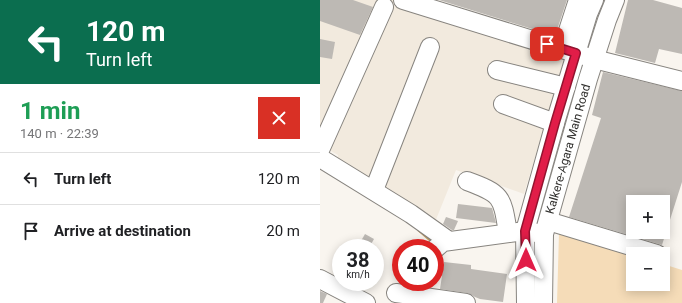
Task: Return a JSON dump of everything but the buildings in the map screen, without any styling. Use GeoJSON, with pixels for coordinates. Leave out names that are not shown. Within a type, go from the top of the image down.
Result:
{"type":"FeatureCollection","features":[{"type":"Feature","properties":{"kind":"street"},"geometry":{"type":"LineString","coordinates":[[403,0],[594,59],[682,81]]}},
{"type":"Feature","properties":{"kind":"street"},"geometry":{"type":"LineString","coordinates":[[569,51],[578,0]]}},
{"type":"Feature","properties":{"kind":"street","name":"Kalkere-Agara Main Road"},"geometry":{"type":"LineString","coordinates":[[526,303],[517,232],[566,87],[569,51],[594,0]]}},
{"type":"Feature","properties":{"kind":"street","name":"Kalkere-Agara Main Road"},"geometry":{"type":"LineString","coordinates":[[543,303],[546,228],[594,59],[607,20],[616,0]]}},
{"type":"Feature","properties":{"kind":"street"},"geometry":{"type":"LineString","coordinates":[[320,150],[384,7]]}},
{"type":"Feature","properties":{"kind":"street"},"geometry":{"type":"LineString","coordinates":[[374,190],[430,47]]}},
{"type":"Feature","properties":{"kind":"street"},"geometry":{"type":"LineString","coordinates":[[497,70],[566,87]]}},
{"type":"Feature","properties":{"kind":"street"},"geometry":{"type":"LineString","coordinates":[[503,104],[555,123]]}},
{"type":"Feature","properties":{"kind":"street"},"geometry":{"type":"LineString","coordinates":[[320,158],[411,214],[434,239]]}},
{"type":"Feature","properties":{"kind":"street"},"geometry":{"type":"LineString","coordinates":[[467,181],[488,188],[496,194],[501,200],[517,232]]}},
{"type":"Feature","properties":{"kind":"street"},"geometry":{"type":"LineString","coordinates":[[444,244],[546,228],[628,247]]}},
{"type":"Feature","properties":{"kind":"street"},"geometry":{"type":"LineString","coordinates":[[320,279],[366,303]]}},
{"type":"Feature","properties":{"kind":"street"},"geometry":{"type":"LineString","coordinates":[[401,293],[466,303]]}},
{"type":"Feature","properties":{"kind":"shaded area"},"geometry":{"type":"Polygon","coordinates":[[[320,0],[401,0],[568,48],[524,194],[456,170],[435,222],[337,164],[338,155],[320,145],[320,0]]]}},
{"type":"Feature","properties":{"kind":"shaded area"},"geometry":{"type":"Polygon","coordinates":[[[559,233],[626,253],[626,291],[670,291],[670,266],[682,270],[682,303],[557,303],[559,233]]]}},
{"type":"Feature","properties":{"kind":"waterway"},"geometry":{"type":"LineString","coordinates":[[419,230],[429,239]]}},
{"type":"Feature","properties":{"kind":"route"},"geometry":{"type":"LineString","coordinates":[[526,260],[525,231],[576,53],[547,44]]}}]}
